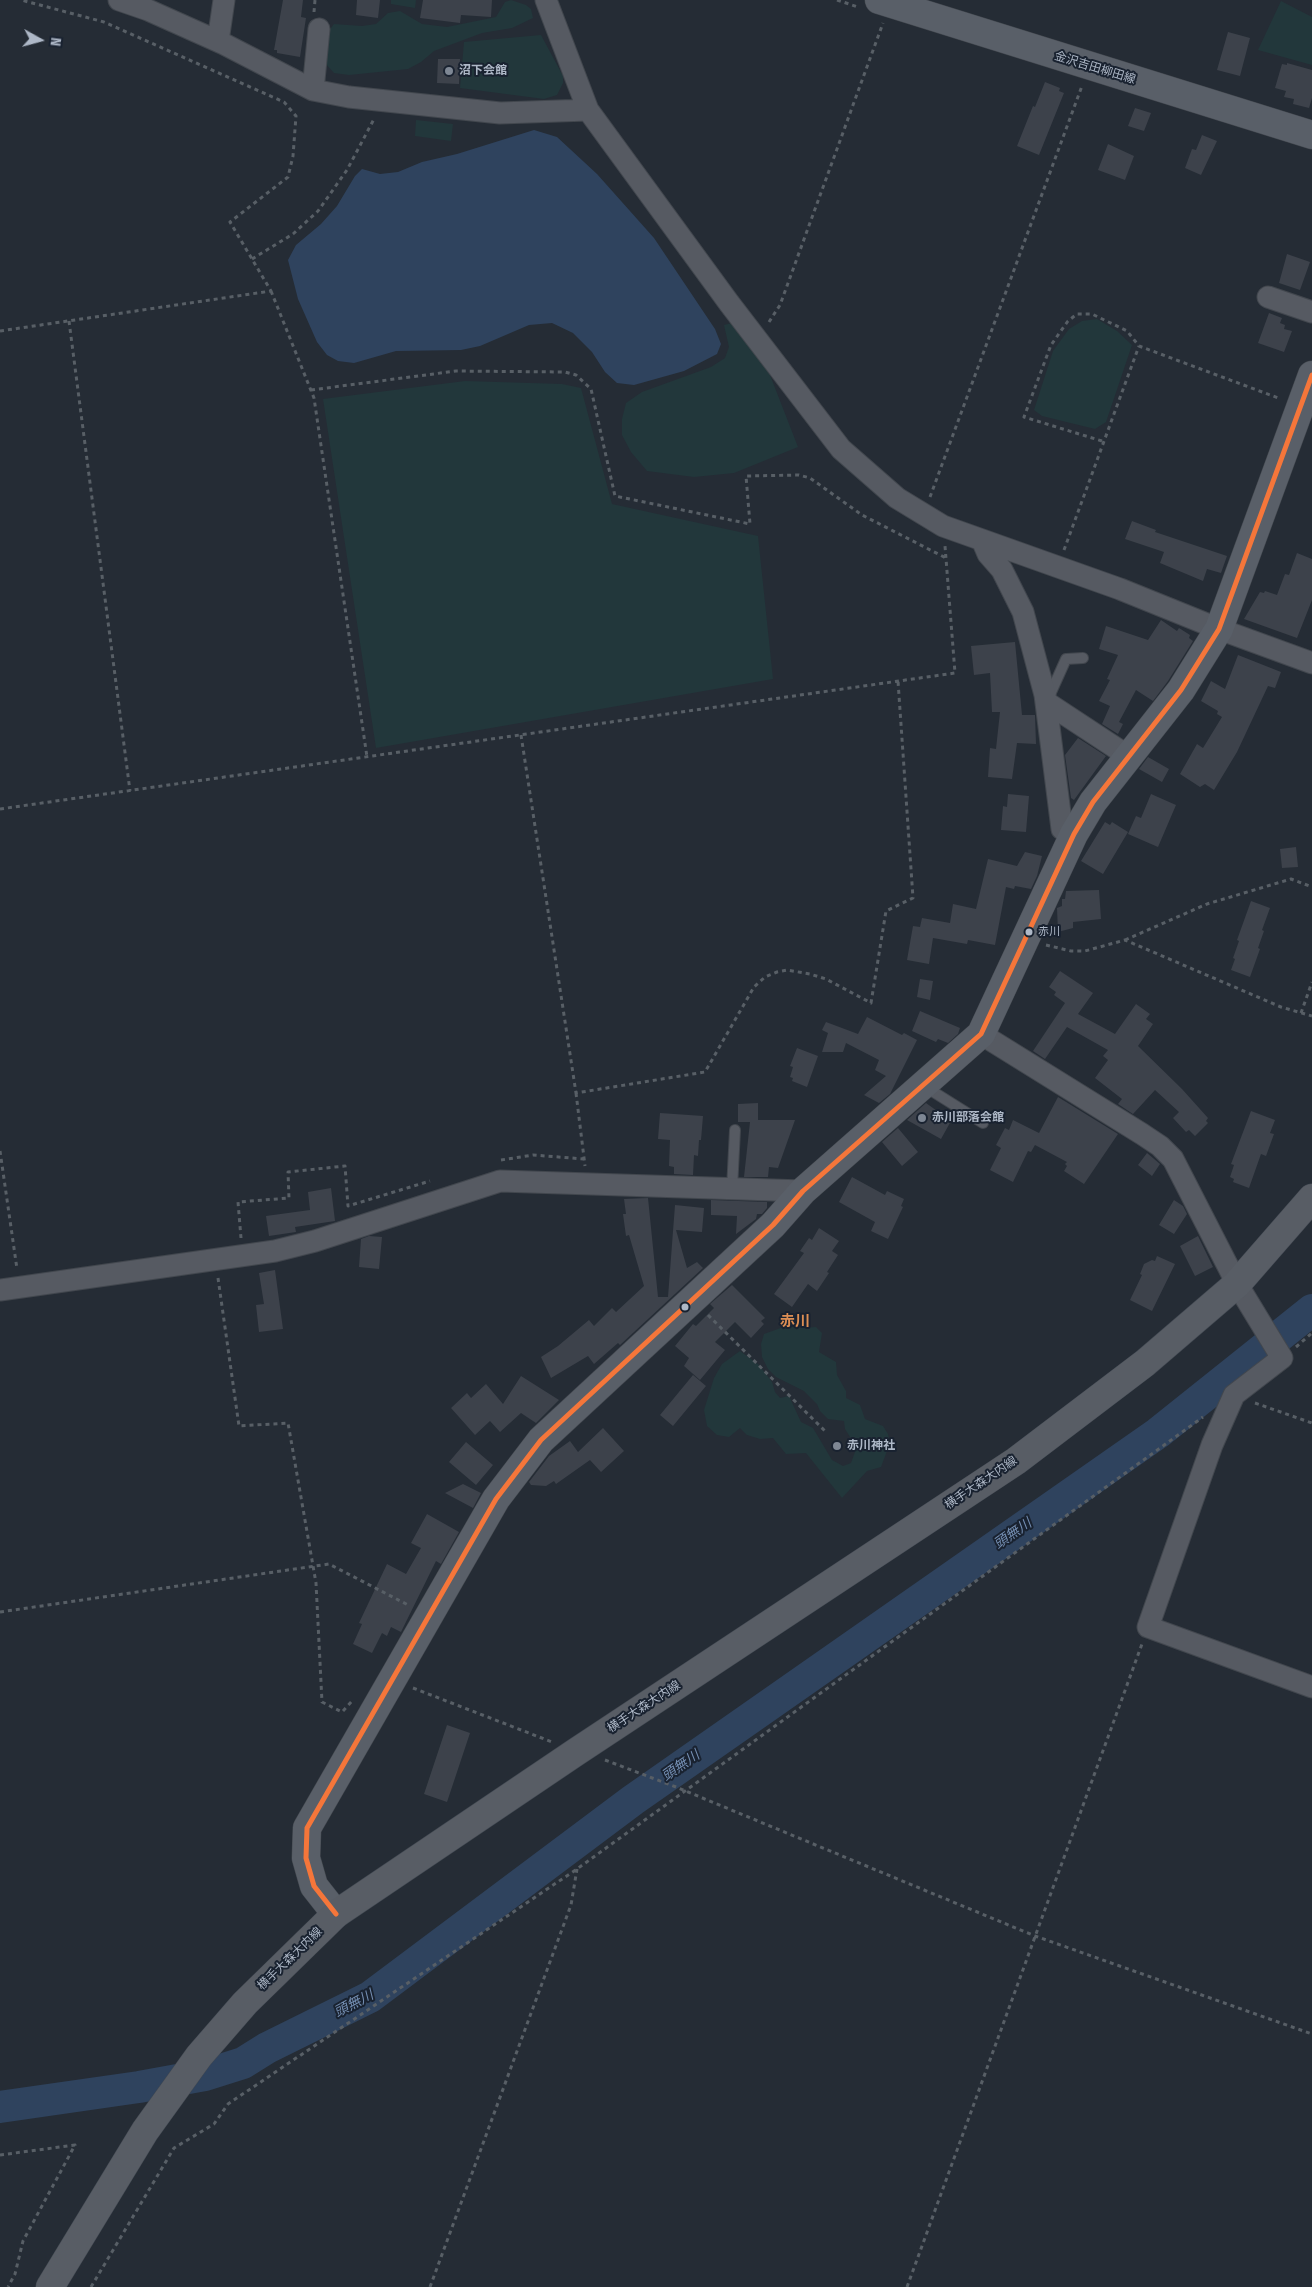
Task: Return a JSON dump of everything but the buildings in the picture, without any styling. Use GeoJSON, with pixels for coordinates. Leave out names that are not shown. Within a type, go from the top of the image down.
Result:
{"type":"FeatureCollection","features":[{"type":"Feature","properties":{"kind":"main road","name":"横手大森大内線"},"geometry":{"type":"LineString","coordinates":[[50,2287],[145,2131],[200,2056],[245,2003],[336,1914],[1016,1460],[1146,1364],[1237,1284],[1312,1198]]}},
{"type":"Feature","properties":{"kind":"street"},"geometry":{"type":"LineString","coordinates":[[119,0],[148,10],[218,41],[313,90],[349,98],[500,114],[588,110]]}},
{"type":"Feature","properties":{"kind":"street"},"geometry":{"type":"LineString","coordinates":[[218,41],[224,0]]}},
{"type":"Feature","properties":{"kind":"street"},"geometry":{"type":"LineString","coordinates":[[546,0],[588,110],[841,449],[897,498],[943,526],[1120,589],[1219,629],[1312,663]]}},
{"type":"Feature","properties":{"kind":"street","name":"金沢吉田柳田線"},"geometry":{"type":"LineString","coordinates":[[896,3],[1089,66],[1312,135]]}},
{"type":"Feature","properties":{"kind":"street"},"geometry":{"type":"LineString","coordinates":[[313,90],[319,29]]}},
{"type":"Feature","properties":{"kind":"street"},"geometry":{"type":"LineString","coordinates":[[1268,297],[1312,312]]}},
{"type":"Feature","properties":{"kind":"street"},"geometry":{"type":"LineString","coordinates":[[336,1914],[314,1886],[306,1858],[308,1828],[496,1499],[541,1440],[693,1300],[772,1225],[803,1192],[981,1034],[1074,834],[1093,802],[1181,690],[1219,629],[1312,375]]}},
{"type":"Feature","properties":{"kind":"street"},"geometry":{"type":"LineString","coordinates":[[982,540],[988,554],[1002,570],[1022,612],[1046,702],[1062,829],[1074,834]]}},
{"type":"Feature","properties":{"kind":"street"},"geometry":{"type":"LineString","coordinates":[[1046,702],[1128,756]]}},
{"type":"Feature","properties":{"kind":"street"},"geometry":{"type":"LineString","coordinates":[[981,1034],[1142,1134],[1160,1146],[1173,1159],[1237,1284],[1282,1358],[1231,1404],[1212,1445],[1148,1627],[1312,1687]]}},
{"type":"Feature","properties":{"kind":"street"},"geometry":{"type":"LineString","coordinates":[[10,1289],[274,1251],[315,1241],[500,1181],[803,1192]]}},
{"type":"Feature","properties":{"kind":"lane"},"geometry":{"type":"LineString","coordinates":[[1046,702],[1066,659],[1083,658]]}},
{"type":"Feature","properties":{"kind":"lane"},"geometry":{"type":"LineString","coordinates":[[923,1085],[983,1123]]}},
{"type":"Feature","properties":{"kind":"lane"},"geometry":{"type":"LineString","coordinates":[[732,1189],[735,1130]]}},
{"type":"Feature","properties":{"kind":"path"},"geometry":{"type":"LineString","coordinates":[[21,0],[104,22],[284,102],[296,116],[293,156],[288,177],[230,222],[271,290],[314,398],[368,756]]}},
{"type":"Feature","properties":{"kind":"path"},"geometry":{"type":"LineString","coordinates":[[758,340],[780,305],[896,3]]}},
{"type":"Feature","properties":{"kind":"path"},"geometry":{"type":"LineString","coordinates":[[923,514],[1089,66]]}},
{"type":"Feature","properties":{"kind":"path"},"geometry":{"type":"LineString","coordinates":[[252,259],[293,234],[318,211],[347,170],[384,101]]}},
{"type":"Feature","properties":{"kind":"path"},"geometry":{"type":"LineString","coordinates":[[0,331],[271,290]]}},
{"type":"Feature","properties":{"kind":"path"},"geometry":{"type":"LineString","coordinates":[[1102,441],[1024,417],[1050,345],[1068,321],[1077,314],[1092,314],[1127,331],[1139,346],[1301,406]]}},
{"type":"Feature","properties":{"kind":"path"},"geometry":{"type":"LineString","coordinates":[[69,321],[130,790]]}},
{"type":"Feature","properties":{"kind":"path"},"geometry":{"type":"LineString","coordinates":[[1057,567],[1102,441],[1139,346]]}},
{"type":"Feature","properties":{"kind":"path"},"geometry":{"type":"LineString","coordinates":[[311,390],[456,372],[565,372],[576,375],[591,389],[615,496],[750,524],[746,476],[799,475],[810,478],[862,515],[946,558]]}},
{"type":"Feature","properties":{"kind":"path"},"geometry":{"type":"LineString","coordinates":[[0,809],[955,672],[943,526]]}},
{"type":"Feature","properties":{"kind":"path"},"geometry":{"type":"LineString","coordinates":[[576,1092],[705,1072],[754,987],[765,977],[777,972],[787,970],[826,979],[871,1003],[886,911],[912,898],[898,681]]}},
{"type":"Feature","properties":{"kind":"path"},"geometry":{"type":"LineString","coordinates":[[521,735],[576,1092],[588,1184]]}},
{"type":"Feature","properties":{"kind":"path"},"geometry":{"type":"LineString","coordinates":[[1026,940],[1072,952],[1085,950],[1125,940],[1207,904],[1291,879],[1312,887]]}},
{"type":"Feature","properties":{"kind":"path"},"geometry":{"type":"LineString","coordinates":[[1125,940],[1281,1007],[1312,1016]]}},
{"type":"Feature","properties":{"kind":"path"},"geometry":{"type":"LineString","coordinates":[[1300,1013],[1312,982]]}},
{"type":"Feature","properties":{"kind":"path"},"geometry":{"type":"LineString","coordinates":[[0,1151],[10,1289]]}},
{"type":"Feature","properties":{"kind":"path"},"geometry":{"type":"LineString","coordinates":[[498,1161],[533,1155],[584,1160]]}},
{"type":"Feature","properties":{"kind":"path"},"geometry":{"type":"LineString","coordinates":[[243,1255],[238,1202],[289,1198],[288,1172],[344,1166],[348,1206],[432,1181]]}},
{"type":"Feature","properties":{"kind":"path"},"geometry":{"type":"LineString","coordinates":[[215,1259],[239,1426],[288,1423],[316,1583],[322,1702],[342,1712],[362,1689],[387,1688],[608,1761],[676,1787],[1035,1936],[1312,2034]]}},
{"type":"Feature","properties":{"kind":"path"},"geometry":{"type":"LineString","coordinates":[[693,1300],[825,1431]]}},
{"type":"Feature","properties":{"kind":"path"},"geometry":{"type":"LineString","coordinates":[[91,2287],[174,2148],[214,2124],[228,2104],[577,1869],[1206,1414],[1231,1404],[1312,1423]]}},
{"type":"Feature","properties":{"kind":"path"},"geometry":{"type":"LineString","coordinates":[[0,1612],[329,1564],[429,1616]]}},
{"type":"Feature","properties":{"kind":"path"},"geometry":{"type":"LineString","coordinates":[[907,2287],[1148,1627]]}},
{"type":"Feature","properties":{"kind":"path"},"geometry":{"type":"LineString","coordinates":[[430,2287],[571,1905],[577,1869]]}},
{"type":"Feature","properties":{"kind":"path"},"geometry":{"type":"LineString","coordinates":[[0,2155],[75,2144],[23,2240],[15,2274],[8,2287]]}},
{"type":"Feature","properties":{"kind":"green space"},"geometry":{"type":"Polygon","coordinates":[[[391,0],[416,0],[415,8],[391,4],[391,0]]]}},
{"type":"Feature","properties":{"kind":"green space"},"geometry":{"type":"Polygon","coordinates":[[[511,0],[526,5],[531,9],[533,18],[512,28],[482,33],[434,51],[421,62],[408,69],[349,75],[334,73],[325,63],[327,33],[334,24],[362,26],[376,24],[388,13],[400,11],[422,24],[447,27],[496,17],[505,2],[511,0]]]}},
{"type":"Feature","properties":{"kind":"green space"},"geometry":{"type":"Polygon","coordinates":[[[1281,1],[1312,17],[1312,65],[1258,50],[1281,1]]]}},
{"type":"Feature","properties":{"kind":"green space"},"geometry":{"type":"Polygon","coordinates":[[[541,35],[563,76],[563,83],[557,95],[544,99],[460,88],[464,42],[541,35]]]}},
{"type":"Feature","properties":{"kind":"green space"},"geometry":{"type":"Polygon","coordinates":[[[416,120],[453,124],[451,141],[415,136],[416,120]]]}},
{"type":"Feature","properties":{"kind":"green space"},"geometry":{"type":"Polygon","coordinates":[[[1097,319],[1117,331],[1132,345],[1106,422],[1095,429],[1042,416],[1034,410],[1053,351],[1069,329],[1082,321],[1097,319]]]}},
{"type":"Feature","properties":{"kind":"green space"},"geometry":{"type":"Polygon","coordinates":[[[732,323],[753,349],[770,375],[798,447],[734,473],[694,477],[647,471],[631,452],[622,435],[622,419],[626,403],[642,392],[711,367],[725,358],[729,347],[724,325],[732,323]]]}},
{"type":"Feature","properties":{"kind":"green space"},"geometry":{"type":"Polygon","coordinates":[[[465,381],[562,384],[581,388],[612,504],[758,536],[773,679],[376,748],[323,399],[465,381]]]}},
{"type":"Feature","properties":{"kind":"green space"},"geometry":{"type":"Polygon","coordinates":[[[789,1325],[803,1328],[816,1327],[822,1333],[819,1352],[836,1362],[837,1375],[846,1391],[846,1398],[860,1405],[865,1419],[883,1426],[888,1434],[890,1443],[881,1467],[867,1471],[842,1498],[806,1453],[786,1454],[773,1438],[760,1439],[747,1435],[740,1428],[729,1437],[717,1435],[707,1426],[704,1410],[714,1378],[722,1364],[740,1351],[759,1365],[772,1382],[775,1392],[780,1398],[789,1396],[801,1422],[813,1428],[832,1460],[843,1466],[851,1463],[855,1452],[852,1440],[845,1429],[844,1421],[828,1419],[804,1391],[776,1377],[768,1369],[762,1357],[761,1344],[764,1334],[789,1325]]]}},
{"type":"Feature","properties":{"kind":"water"},"geometry":{"type":"Polygon","coordinates":[[[534,130],[557,137],[597,174],[654,238],[715,329],[721,344],[717,354],[684,371],[634,385],[617,383],[605,372],[592,352],[573,333],[552,323],[529,325],[480,346],[461,350],[396,351],[354,363],[338,361],[327,355],[317,342],[298,299],[288,260],[296,245],[321,224],[337,206],[355,176],[362,169],[380,174],[398,172],[422,162],[457,154],[534,130]]]}},
{"type":"Feature","properties":{"kind":"waterway","name":"頭無川"},"geometry":{"type":"LineString","coordinates":[[0,2107],[139,2087],[205,2075],[243,2063],[267,2048],[370,1997],[633,1800],[1158,1433],[1312,1310]]}},
{"type":"Feature","properties":{"kind":"transit line"},"geometry":{"type":"LineString","coordinates":[[336,1914],[314,1886],[306,1858],[307,1828],[496,1499],[541,1440],[773,1225],[803,1191],[981,1034],[1074,834],[1093,802],[1181,690],[1219,629],[1312,375]]}},
{"type":"Feature","properties":{"kind":"place","name":"沼下会館"},"geometry":{"type":"Point","coordinates":[449,71]}},
{"type":"Feature","properties":{"kind":"place","name":"赤川"},"geometry":{"type":"Point","coordinates":[1029,932]}},
{"type":"Feature","properties":{"kind":"place","name":"赤川部落会館"},"geometry":{"type":"Point","coordinates":[922,1118]}},
{"type":"Feature","properties":{"kind":"place","name":"赤川神社"},"geometry":{"type":"Point","coordinates":[837,1446]}},
{"type":"Feature","properties":{"kind":"district","name":"赤川"},"geometry":{"type":"Point","coordinates":[795,1322]}}]}
